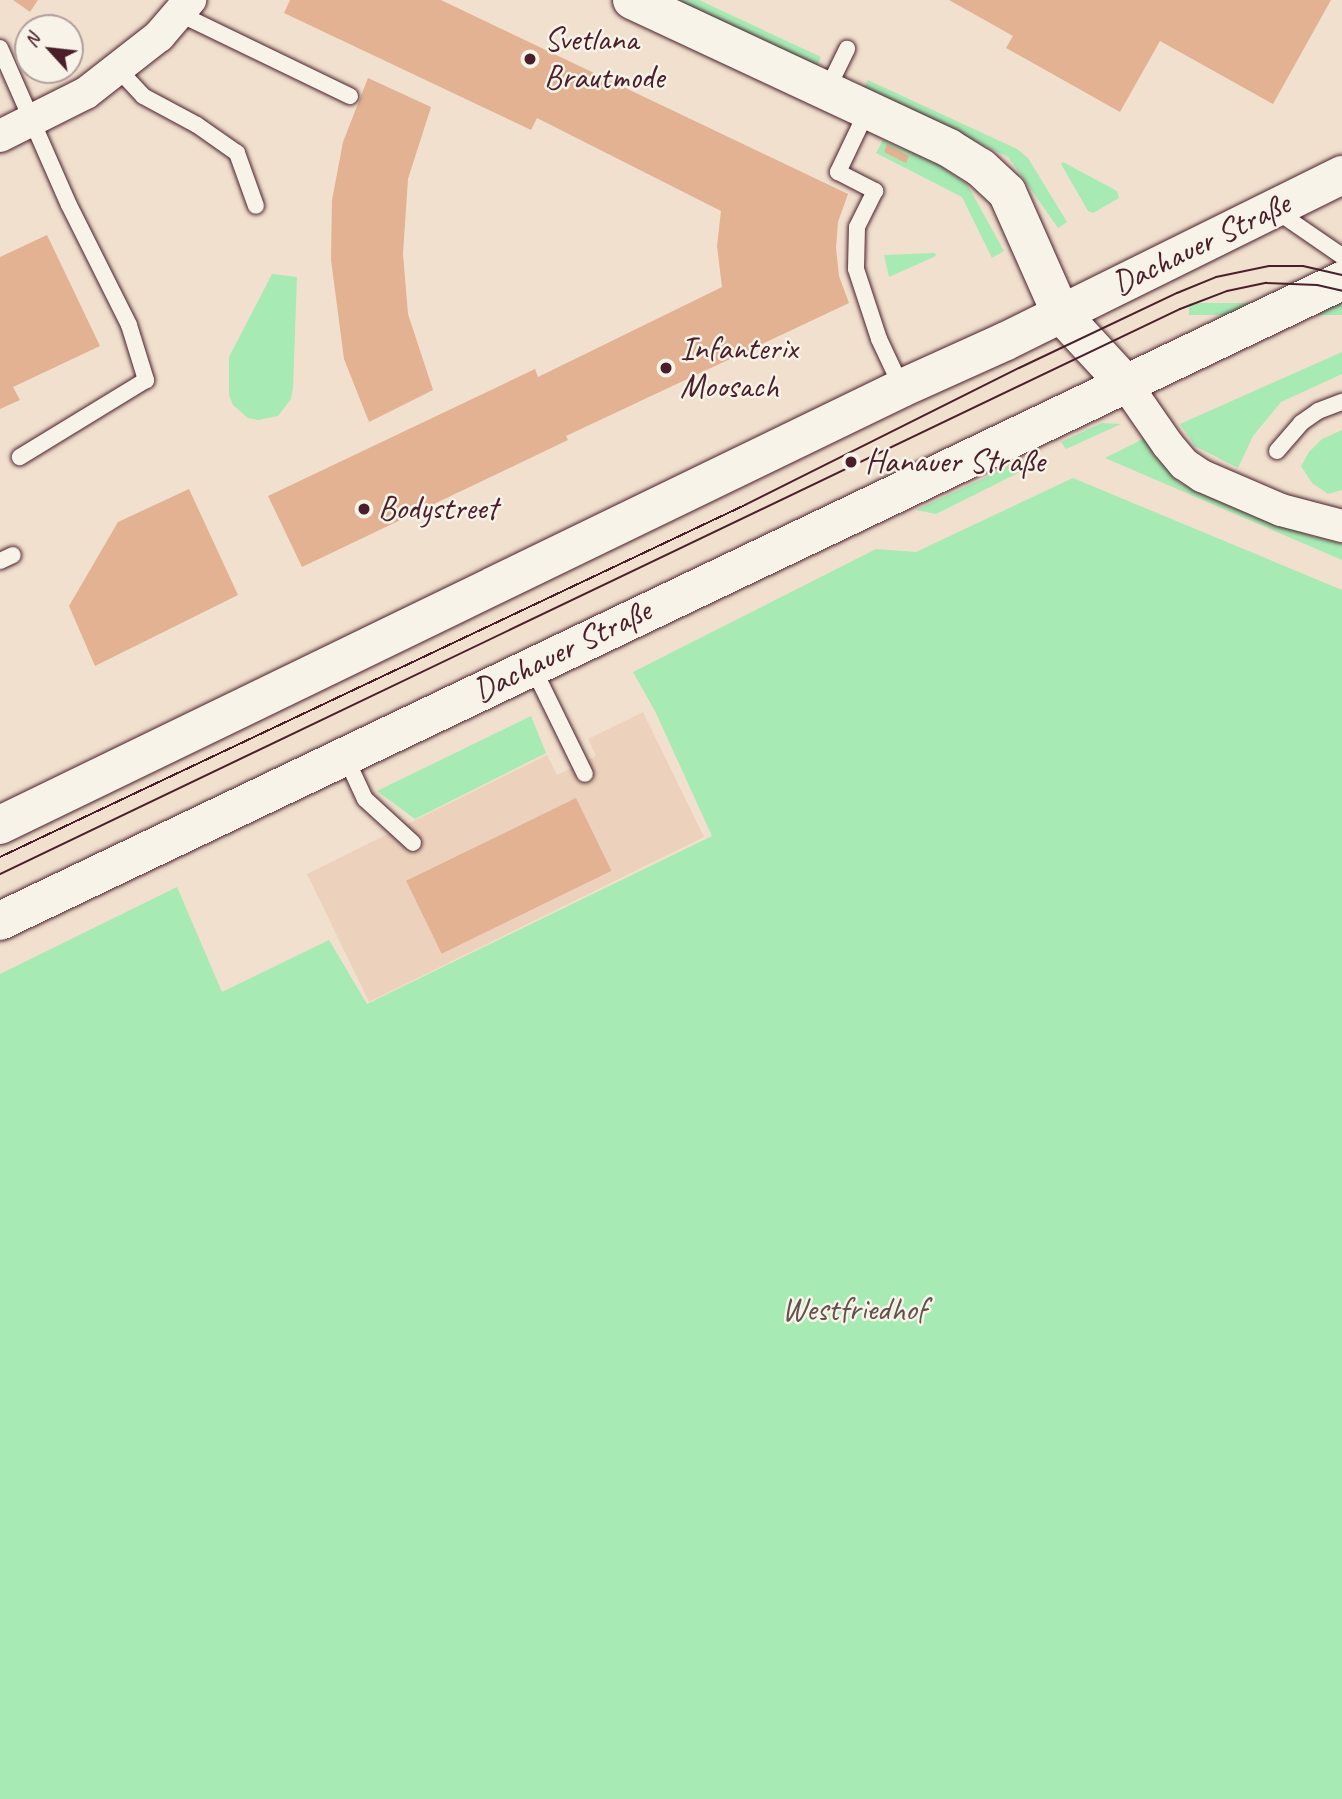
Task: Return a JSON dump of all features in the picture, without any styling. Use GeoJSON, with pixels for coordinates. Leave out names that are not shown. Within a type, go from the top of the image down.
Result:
{"type":"FeatureCollection","features":[{"type":"Feature","properties":{"kind":"main road"},"geometry":{"type":"LineString","coordinates":[[632,0],[868,109],[949,148],[980,167],[1007,192],[1061,314],[1125,383]]}},
{"type":"Feature","properties":{"kind":"main road","name":"Dachauer Straße"},"geometry":{"type":"LineString","coordinates":[[0,825],[902,388],[1061,314],[1342,175]]}},
{"type":"Feature","properties":{"kind":"main road","name":"Dachauer Straße"},"geometry":{"type":"LineString","coordinates":[[0,920],[1342,281]]}},
{"type":"Feature","properties":{"kind":"street"},"geometry":{"type":"LineString","coordinates":[[0,136],[86,93],[159,36],[184,7]]}},
{"type":"Feature","properties":{"kind":"street"},"geometry":{"type":"LineString","coordinates":[[1125,383],[1168,445],[1184,464],[1202,476],[1281,510],[1342,526]]}},
{"type":"Feature","properties":{"kind":"lane"},"geometry":{"type":"LineString","coordinates":[[184,7],[350,96]]}},
{"type":"Feature","properties":{"kind":"lane"},"geometry":{"type":"LineString","coordinates":[[0,48],[129,325],[146,380],[20,457]]}},
{"type":"Feature","properties":{"kind":"lane"},"geometry":{"type":"LineString","coordinates":[[827,90],[847,50]]}},
{"type":"Feature","properties":{"kind":"lane"},"geometry":{"type":"LineString","coordinates":[[118,69],[143,96],[197,125],[237,153],[256,206]]}},
{"type":"Feature","properties":{"kind":"lane"},"geometry":{"type":"LineString","coordinates":[[868,109],[838,172],[875,191],[857,227],[856,269],[879,339],[902,388]]}},
{"type":"Feature","properties":{"kind":"lane"},"geometry":{"type":"LineString","coordinates":[[1273,208],[1342,256]]}},
{"type":"Feature","properties":{"kind":"lane"},"geometry":{"type":"LineString","coordinates":[[1277,451],[1301,423],[1318,411],[1342,402]]}},
{"type":"Feature","properties":{"kind":"lane"},"geometry":{"type":"LineString","coordinates":[[532,666],[585,774]]}},
{"type":"Feature","properties":{"kind":"lane"},"geometry":{"type":"LineString","coordinates":[[344,756],[365,799],[413,843]]}},
{"type":"Feature","properties":{"kind":"shaded area"},"geometry":{"type":"Polygon","coordinates":[[[643,712],[704,837],[369,1002],[307,874],[547,755],[557,775],[596,756],[588,739],[643,712]]]}},
{"type":"Feature","properties":{"kind":"green space"},"geometry":{"type":"Polygon","coordinates":[[[668,0],[699,0],[821,57],[816,69],[668,0]]]}},
{"type":"Feature","properties":{"kind":"green space"},"geometry":{"type":"Polygon","coordinates":[[[868,80],[1017,149],[1028,158],[1067,222],[1058,228],[1008,157],[864,87],[868,80]]]}},
{"type":"Feature","properties":{"kind":"green space"},"geometry":{"type":"Polygon","coordinates":[[[883,140],[939,165],[967,184],[1004,251],[992,258],[962,197],[876,153],[883,140]]]}},
{"type":"Feature","properties":{"kind":"green space"},"geometry":{"type":"Polygon","coordinates":[[[1063,162],[1117,191],[1119,198],[1093,213],[1088,211],[1061,164],[1063,162]]]}},
{"type":"Feature","properties":{"kind":"green space"},"geometry":{"type":"Polygon","coordinates":[[[935,253],[936,256],[889,277],[884,255],[935,253]]]}},
{"type":"Feature","properties":{"kind":"green space"},"geometry":{"type":"Polygon","coordinates":[[[272,274],[297,277],[293,388],[291,399],[278,416],[258,420],[248,418],[233,405],[229,395],[229,357],[272,274]]]}},
{"type":"Feature","properties":{"kind":"green space"},"geometry":{"type":"Polygon","coordinates":[[[1189,303],[1342,303],[1342,315],[1189,315],[1189,303]]]}},
{"type":"Feature","properties":{"kind":"green space"},"geometry":{"type":"Polygon","coordinates":[[[1342,352],[1342,374],[1281,402],[1253,436],[1238,468],[1195,446],[1180,424],[1342,352]]]}},
{"type":"Feature","properties":{"kind":"green space"},"geometry":{"type":"Polygon","coordinates":[[[1102,423],[1121,424],[1066,449],[1061,442],[1102,423]]]}},
{"type":"Feature","properties":{"kind":"green space"},"geometry":{"type":"Polygon","coordinates":[[[1342,430],[1342,490],[1328,494],[1312,483],[1301,466],[1309,452],[1322,439],[1342,430]]]}},
{"type":"Feature","properties":{"kind":"green space"},"geometry":{"type":"Polygon","coordinates":[[[1145,438],[1154,455],[1179,483],[1312,536],[1342,544],[1342,560],[1105,458],[1145,438]]]}},
{"type":"Feature","properties":{"kind":"green space"},"geometry":{"type":"Polygon","coordinates":[[[1027,458],[1032,466],[936,514],[916,510],[1027,458]]]}},
{"type":"Feature","properties":{"kind":"green space","name":"Westfriedhof"},"geometry":{"type":"Polygon","coordinates":[[[1073,478],[1342,590],[1342,1799],[0,1799],[0,974],[177,887],[222,992],[329,940],[367,1004],[712,836],[655,711],[633,672],[876,549],[916,552],[1073,478]]]}},
{"type":"Feature","properties":{"kind":"green space"},"geometry":{"type":"Polygon","coordinates":[[[531,716],[546,753],[415,819],[377,791],[531,716]]]}},
{"type":"Feature","properties":{"kind":"building"},"geometry":{"type":"Polygon","coordinates":[[[13,0],[38,0],[30,12],[13,0]]]}},
{"type":"Feature","properties":{"kind":"building"},"geometry":{"type":"Polygon","coordinates":[[[290,0],[441,0],[848,194],[838,222],[836,248],[839,276],[849,303],[566,436],[568,440],[302,567],[268,496],[535,369],[538,377],[722,287],[717,246],[721,211],[537,118],[531,130],[284,13],[290,0]]]}},
{"type":"Feature","properties":{"kind":"building"},"geometry":{"type":"Polygon","coordinates":[[[949,0],[1331,0],[1273,104],[1160,41],[1120,112],[1006,48],[1013,36],[949,0]]]}},
{"type":"Feature","properties":{"kind":"building"},"geometry":{"type":"Polygon","coordinates":[[[368,78],[431,107],[408,179],[403,254],[408,314],[433,390],[369,422],[344,359],[331,260],[332,200],[343,142],[368,78]]]}},
{"type":"Feature","properties":{"kind":"building"},"geometry":{"type":"Polygon","coordinates":[[[887,144],[909,156],[906,163],[884,152],[887,144]]]}},
{"type":"Feature","properties":{"kind":"building"},"geometry":{"type":"Polygon","coordinates":[[[47,235],[100,346],[13,387],[20,400],[0,409],[0,257],[47,235]]]}},
{"type":"Feature","properties":{"kind":"building"},"geometry":{"type":"Polygon","coordinates":[[[189,489],[238,595],[95,666],[69,606],[118,522],[189,489]]]}},
{"type":"Feature","properties":{"kind":"building"},"geometry":{"type":"Polygon","coordinates":[[[576,798],[612,871],[442,954],[406,881],[576,798]]]}},
{"type":"Feature","properties":{"kind":"tram line"},"geometry":{"type":"LineString","coordinates":[[0,857],[745,505],[1019,368],[1177,293],[1216,277],[1269,266],[1303,266],[1342,275]]}},
{"type":"Feature","properties":{"kind":"tram line"},"geometry":{"type":"LineString","coordinates":[[0,874],[1180,309],[1227,291],[1266,283],[1317,285],[1342,291]]}},
{"type":"Feature","properties":{"kind":"place","name":"Svetlana Brautmode"},"geometry":{"type":"Point","coordinates":[530,59]}},
{"type":"Feature","properties":{"kind":"place","name":"Infanterix Moosach"},"geometry":{"type":"Point","coordinates":[666,368]}},
{"type":"Feature","properties":{"kind":"place","name":"Hanauer Straße"},"geometry":{"type":"Point","coordinates":[851,462]}},
{"type":"Feature","properties":{"kind":"place","name":"Bodystreet"},"geometry":{"type":"Point","coordinates":[364,509]}}]}
